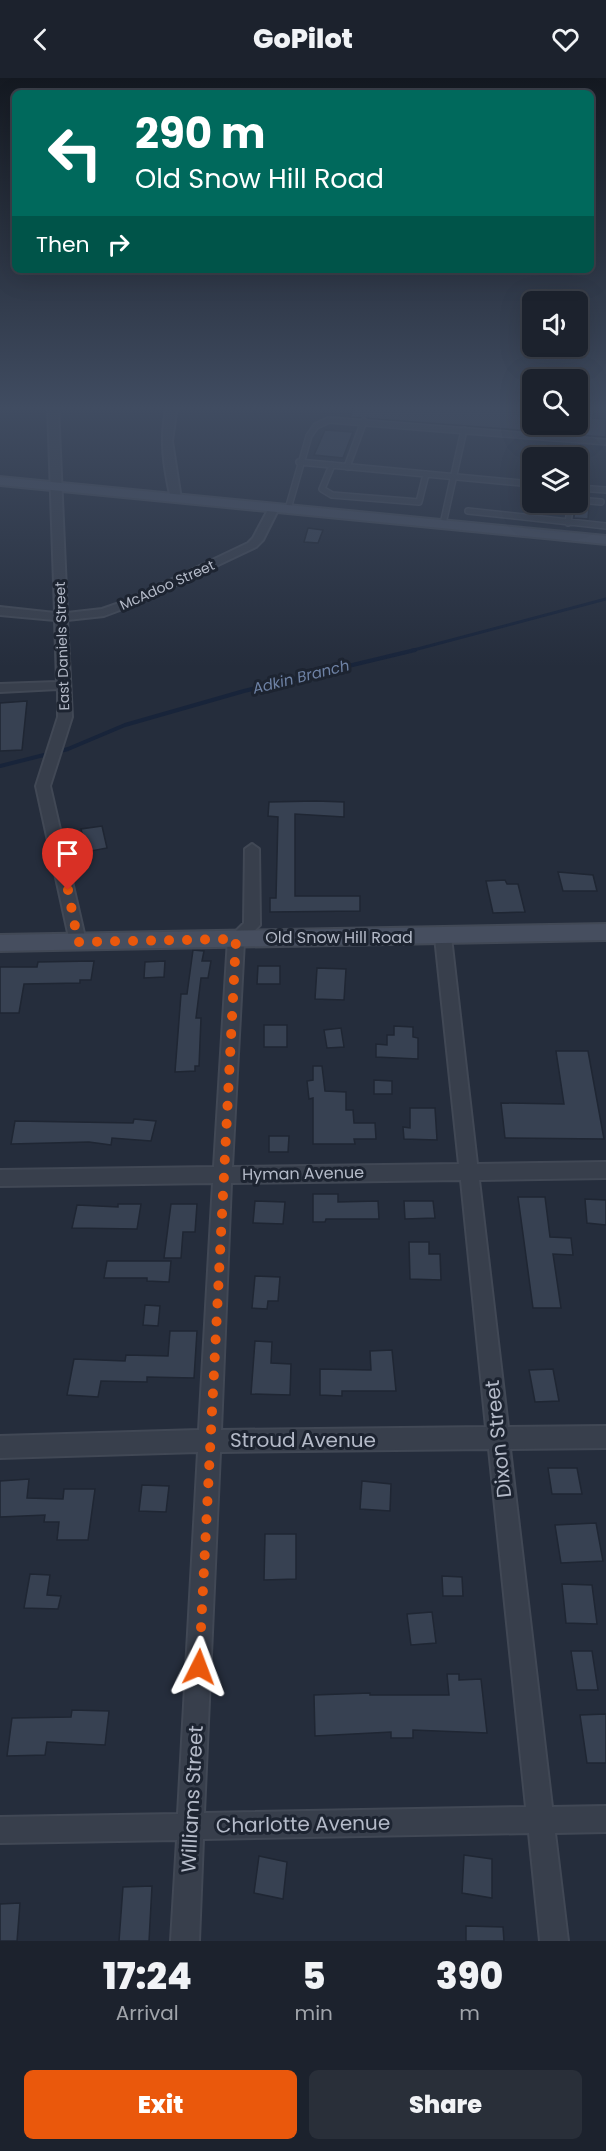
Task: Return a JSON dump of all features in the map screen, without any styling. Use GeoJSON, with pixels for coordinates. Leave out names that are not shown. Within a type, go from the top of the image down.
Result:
{"type":"FeatureCollection","features":[{"type":"Feature","properties":{"kind":"main road"},"geometry":{"type":"LineString","coordinates":[[121,493],[606,540]]}},
{"type":"Feature","properties":{"kind":"main road","name":"Old Snow Hill Road"},"geometry":{"type":"LineString","coordinates":[[0,943],[443,937],[606,932]]}},
{"type":"Feature","properties":{"kind":"street","name":"East Daniels Street"},"geometry":{"type":"LineString","coordinates":[[56,493],[65,717],[43,786],[78,942]]}},
{"type":"Feature","properties":{"kind":"street"},"geometry":{"type":"LineString","coordinates":[[175,493],[176,498]]}},
{"type":"Feature","properties":{"kind":"street","name":"McAdoo Street"},"geometry":{"type":"LineString","coordinates":[[0,611],[61,617],[104,612],[132,602],[246,548],[258,540],[281,508]]}},
{"type":"Feature","properties":{"kind":"street"},"geometry":{"type":"LineString","coordinates":[[0,688],[64,685]]}},
{"type":"Feature","properties":{"kind":"street"},"geometry":{"type":"LineString","coordinates":[[236,939],[252,925],[252,849]]}},
{"type":"Feature","properties":{"kind":"street","name":"Dixon Street"},"geometry":{"type":"LineString","coordinates":[[443,937],[554,1941]]}},
{"type":"Feature","properties":{"kind":"street","name":"Williams Street"},"geometry":{"type":"LineString","coordinates":[[185,1941],[236,939]]}},
{"type":"Feature","properties":{"kind":"street","name":"Hyman Avenue"},"geometry":{"type":"LineString","coordinates":[[0,1178],[606,1170]]}},
{"type":"Feature","properties":{"kind":"street","name":"Stroud Avenue"},"geometry":{"type":"LineString","coordinates":[[0,1447],[210,1441],[606,1437]]}},
{"type":"Feature","properties":{"kind":"street","name":"Charlotte Avenue"},"geometry":{"type":"LineString","coordinates":[[0,1830],[606,1819]]}},
{"type":"Feature","properties":{"kind":"lane"},"geometry":{"type":"LineString","coordinates":[[281,508],[289,493]]}},
{"type":"Feature","properties":{"kind":"lane"},"geometry":{"type":"LineString","coordinates":[[329,493],[419,502],[421,493]]}},
{"type":"Feature","properties":{"kind":"lane"},"geometry":{"type":"LineString","coordinates":[[442,524],[450,493]]}},
{"type":"Feature","properties":{"kind":"lane"},"geometry":{"type":"LineString","coordinates":[[588,501],[601,502]]}},
{"type":"Feature","properties":{"kind":"lane"},"geometry":{"type":"LineString","coordinates":[[468,511],[487,515],[606,526]]}},
{"type":"Feature","properties":{"kind":"lane"},"geometry":{"type":"LineString","coordinates":[[568,523],[569,513]]}},
{"type":"Feature","properties":{"kind":"building"},"geometry":{"type":"Polygon","coordinates":[[[589,507],[588,519],[574,518],[574,513],[588,513],[589,507]]]}},
{"type":"Feature","properties":{"kind":"building"},"geometry":{"type":"Polygon","coordinates":[[[308,528],[323,530],[318,543],[304,542],[308,528]]]}},
{"type":"Feature","properties":{"kind":"building"},"geometry":{"type":"Polygon","coordinates":[[[27,701],[22,750],[0,751],[0,703],[27,701]]]}},
{"type":"Feature","properties":{"kind":"building"},"geometry":{"type":"Polygon","coordinates":[[[269,802],[344,802],[344,817],[295,814],[295,896],[360,896],[360,911],[270,912],[270,898],[276,898],[278,817],[268,816],[269,802]]]}},
{"type":"Feature","properties":{"kind":"building"},"geometry":{"type":"Polygon","coordinates":[[[102,826],[107,848],[86,852],[81,829],[102,826]]]}},
{"type":"Feature","properties":{"kind":"building"},"geometry":{"type":"Polygon","coordinates":[[[558,872],[593,875],[597,891],[563,891],[558,872]]]}},
{"type":"Feature","properties":{"kind":"building"},"geometry":{"type":"Polygon","coordinates":[[[505,880],[507,884],[518,884],[525,912],[493,913],[486,881],[505,880]]]}},
{"type":"Feature","properties":{"kind":"building"},"geometry":{"type":"Polygon","coordinates":[[[193,950],[204,951],[202,961],[211,961],[208,978],[201,978],[196,1018],[201,1018],[199,1066],[195,1066],[195,1071],[175,1072],[181,994],[187,994],[193,950]]]}},
{"type":"Feature","properties":{"kind":"building"},"geometry":{"type":"Polygon","coordinates":[[[94,961],[91,980],[80,980],[80,983],[24,984],[19,1013],[0,1013],[0,967],[37,967],[38,962],[94,961]]]}},
{"type":"Feature","properties":{"kind":"building"},"geometry":{"type":"Polygon","coordinates":[[[165,961],[164,977],[144,978],[145,962],[165,961]]]}},
{"type":"Feature","properties":{"kind":"building"},"geometry":{"type":"Polygon","coordinates":[[[258,966],[280,966],[280,984],[257,984],[258,966]]]}},
{"type":"Feature","properties":{"kind":"building"},"geometry":{"type":"Polygon","coordinates":[[[317,968],[346,969],[344,1000],[315,999],[317,968]]]}},
{"type":"Feature","properties":{"kind":"building"},"geometry":{"type":"Polygon","coordinates":[[[264,1025],[287,1025],[287,1047],[264,1047],[264,1025]]]}},
{"type":"Feature","properties":{"kind":"building"},"geometry":{"type":"Polygon","coordinates":[[[394,1026],[413,1027],[413,1037],[418,1038],[418,1059],[376,1057],[376,1044],[387,1045],[387,1035],[394,1035],[394,1026]]]}},
{"type":"Feature","properties":{"kind":"building"},"geometry":{"type":"Polygon","coordinates":[[[341,1028],[344,1047],[327,1048],[324,1030],[341,1028]]]}},
{"type":"Feature","properties":{"kind":"building"},"geometry":{"type":"Polygon","coordinates":[[[556,1051],[588,1051],[604,1139],[505,1138],[501,1103],[564,1104],[556,1051]]]}},
{"type":"Feature","properties":{"kind":"building"},"geometry":{"type":"Polygon","coordinates":[[[313,1066],[322,1066],[325,1091],[346,1092],[346,1110],[353,1110],[354,1123],[375,1123],[376,1139],[354,1139],[355,1144],[313,1144],[313,1098],[309,1099],[307,1081],[313,1080],[313,1066]]]}},
{"type":"Feature","properties":{"kind":"building"},"geometry":{"type":"Polygon","coordinates":[[[374,1080],[392,1081],[392,1094],[374,1094],[374,1080]]]}},
{"type":"Feature","properties":{"kind":"building"},"geometry":{"type":"Polygon","coordinates":[[[410,1108],[435,1108],[437,1140],[404,1139],[403,1127],[410,1128],[410,1108]]]}},
{"type":"Feature","properties":{"kind":"building"},"geometry":{"type":"Polygon","coordinates":[[[134,1119],[156,1121],[151,1141],[112,1138],[111,1145],[89,1142],[11,1144],[15,1121],[133,1123],[134,1119]]]}},
{"type":"Feature","properties":{"kind":"building"},"geometry":{"type":"Polygon","coordinates":[[[269,1136],[289,1136],[288,1152],[269,1152],[269,1136]]]}},
{"type":"Feature","properties":{"kind":"building"},"geometry":{"type":"Polygon","coordinates":[[[313,1194],[338,1194],[338,1202],[378,1201],[379,1219],[326,1219],[325,1222],[313,1222],[313,1194]]]}},
{"type":"Feature","properties":{"kind":"building"},"geometry":{"type":"Polygon","coordinates":[[[518,1197],[545,1197],[550,1237],[571,1238],[573,1255],[553,1254],[561,1308],[533,1308],[518,1197]]]}},
{"type":"Feature","properties":{"kind":"building"},"geometry":{"type":"Polygon","coordinates":[[[585,1199],[606,1200],[606,1225],[587,1223],[585,1199]]]}},
{"type":"Feature","properties":{"kind":"building"},"geometry":{"type":"Polygon","coordinates":[[[255,1201],[285,1202],[283,1224],[253,1223],[255,1201]]]}},
{"type":"Feature","properties":{"kind":"building"},"geometry":{"type":"Polygon","coordinates":[[[404,1201],[433,1201],[435,1218],[405,1219],[404,1201]]]}},
{"type":"Feature","properties":{"kind":"building"},"geometry":{"type":"Polygon","coordinates":[[[118,1204],[141,1204],[137,1229],[72,1228],[77,1205],[118,1207],[118,1204]]]}},
{"type":"Feature","properties":{"kind":"building"},"geometry":{"type":"Polygon","coordinates":[[[171,1204],[197,1204],[195,1232],[183,1232],[181,1258],[164,1258],[171,1204]]]}},
{"type":"Feature","properties":{"kind":"building"},"geometry":{"type":"Polygon","coordinates":[[[409,1242],[429,1242],[429,1254],[440,1254],[441,1280],[410,1279],[409,1242]]]}},
{"type":"Feature","properties":{"kind":"building"},"geometry":{"type":"Polygon","coordinates":[[[107,1261],[171,1261],[169,1282],[147,1281],[147,1278],[104,1278],[107,1261]]]}},
{"type":"Feature","properties":{"kind":"building"},"geometry":{"type":"Polygon","coordinates":[[[255,1276],[280,1277],[278,1301],[268,1301],[267,1309],[252,1308],[255,1276]]]}},
{"type":"Feature","properties":{"kind":"building"},"geometry":{"type":"Polygon","coordinates":[[[145,1305],[160,1306],[158,1326],[143,1325],[145,1305]]]}},
{"type":"Feature","properties":{"kind":"building"},"geometry":{"type":"Polygon","coordinates":[[[170,1331],[197,1331],[194,1378],[147,1377],[147,1382],[101,1381],[98,1397],[67,1395],[74,1359],[125,1361],[126,1355],[168,1356],[170,1331]]]}},
{"type":"Feature","properties":{"kind":"building"},"geometry":{"type":"Polygon","coordinates":[[[255,1341],[272,1342],[271,1363],[291,1364],[290,1395],[251,1394],[255,1341]]]}},
{"type":"Feature","properties":{"kind":"building"},"geometry":{"type":"Polygon","coordinates":[[[392,1350],[396,1391],[342,1391],[342,1396],[320,1395],[320,1369],[371,1370],[370,1351],[392,1350]]]}},
{"type":"Feature","properties":{"kind":"building"},"geometry":{"type":"Polygon","coordinates":[[[553,1369],[559,1401],[535,1402],[529,1370],[553,1369]]]}},
{"type":"Feature","properties":{"kind":"building"},"geometry":{"type":"Polygon","coordinates":[[[548,1468],[577,1468],[582,1494],[552,1494],[548,1468]]]}},
{"type":"Feature","properties":{"kind":"building"},"geometry":{"type":"Polygon","coordinates":[[[29,1479],[27,1498],[63,1499],[64,1489],[95,1489],[88,1540],[57,1540],[59,1522],[44,1522],[45,1515],[0,1517],[0,1481],[29,1479]]]}},
{"type":"Feature","properties":{"kind":"building"},"geometry":{"type":"Polygon","coordinates":[[[362,1481],[391,1484],[390,1511],[360,1509],[362,1481]]]}},
{"type":"Feature","properties":{"kind":"building"},"geometry":{"type":"Polygon","coordinates":[[[142,1485],[169,1486],[166,1512],[139,1511],[142,1485]]]}},
{"type":"Feature","properties":{"kind":"building"},"geometry":{"type":"Polygon","coordinates":[[[596,1523],[603,1561],[561,1563],[555,1525],[596,1523]]]}},
{"type":"Feature","properties":{"kind":"building"},"geometry":{"type":"Polygon","coordinates":[[[265,1534],[296,1534],[296,1579],[264,1580],[265,1534]]]}},
{"type":"Feature","properties":{"kind":"building"},"geometry":{"type":"Polygon","coordinates":[[[30,1574],[50,1575],[47,1595],[61,1596],[58,1609],[24,1608],[30,1574]]]}},
{"type":"Feature","properties":{"kind":"building"},"geometry":{"type":"Polygon","coordinates":[[[442,1576],[462,1577],[463,1596],[443,1596],[442,1576]]]}},
{"type":"Feature","properties":{"kind":"building"},"geometry":{"type":"Polygon","coordinates":[[[562,1584],[592,1585],[597,1624],[566,1623],[562,1584]]]}},
{"type":"Feature","properties":{"kind":"building"},"geometry":{"type":"Polygon","coordinates":[[[432,1612],[436,1643],[411,1645],[407,1614],[432,1612]]]}},
{"type":"Feature","properties":{"kind":"building"},"geometry":{"type":"Polygon","coordinates":[[[571,1651],[592,1651],[598,1690],[577,1690],[571,1651]]]}},
{"type":"Feature","properties":{"kind":"building"},"geometry":{"type":"Polygon","coordinates":[[[447,1674],[459,1674],[459,1680],[481,1679],[487,1733],[413,1730],[413,1738],[391,1738],[391,1732],[315,1736],[314,1695],[370,1693],[370,1695],[449,1695],[447,1674]]]}},
{"type":"Feature","properties":{"kind":"building"},"geometry":{"type":"Polygon","coordinates":[[[72,1710],[109,1711],[105,1745],[47,1742],[45,1755],[7,1756],[12,1718],[71,1717],[72,1710]]]}},
{"type":"Feature","properties":{"kind":"building"},"geometry":{"type":"Polygon","coordinates":[[[606,1714],[606,1763],[587,1763],[580,1715],[606,1714]]]}},
{"type":"Feature","properties":{"kind":"building"},"geometry":{"type":"Polygon","coordinates":[[[464,1855],[492,1859],[492,1898],[462,1893],[464,1855]]]}},
{"type":"Feature","properties":{"kind":"building"},"geometry":{"type":"Polygon","coordinates":[[[259,1856],[287,1862],[283,1899],[254,1893],[259,1856]]]}},
{"type":"Feature","properties":{"kind":"building"},"geometry":{"type":"Polygon","coordinates":[[[152,1886],[149,1941],[119,1941],[123,1887],[152,1886]]]}},
{"type":"Feature","properties":{"kind":"building"},"geometry":{"type":"Polygon","coordinates":[[[20,1903],[17,1941],[0,1941],[0,1904],[20,1903]]]}},
{"type":"Feature","properties":{"kind":"building"},"geometry":{"type":"Polygon","coordinates":[[[466,1926],[503,1927],[504,1941],[466,1941],[466,1926]]]}},
{"type":"Feature","properties":{"kind":"waterway","name":"Adkin Branch"},"geometry":{"type":"LineString","coordinates":[[410,651],[606,599]]}},
{"type":"Feature","properties":{"kind":"waterway","name":"Adkin Branch"},"geometry":{"type":"LineString","coordinates":[[0,766],[68,749],[125,725],[244,691],[415,650]]}},
{"type":"Feature","properties":{"kind":"route"},"geometry":{"type":"LineString","coordinates":[[68,890],[78,942],[236,939],[199,1667]]}}]}
